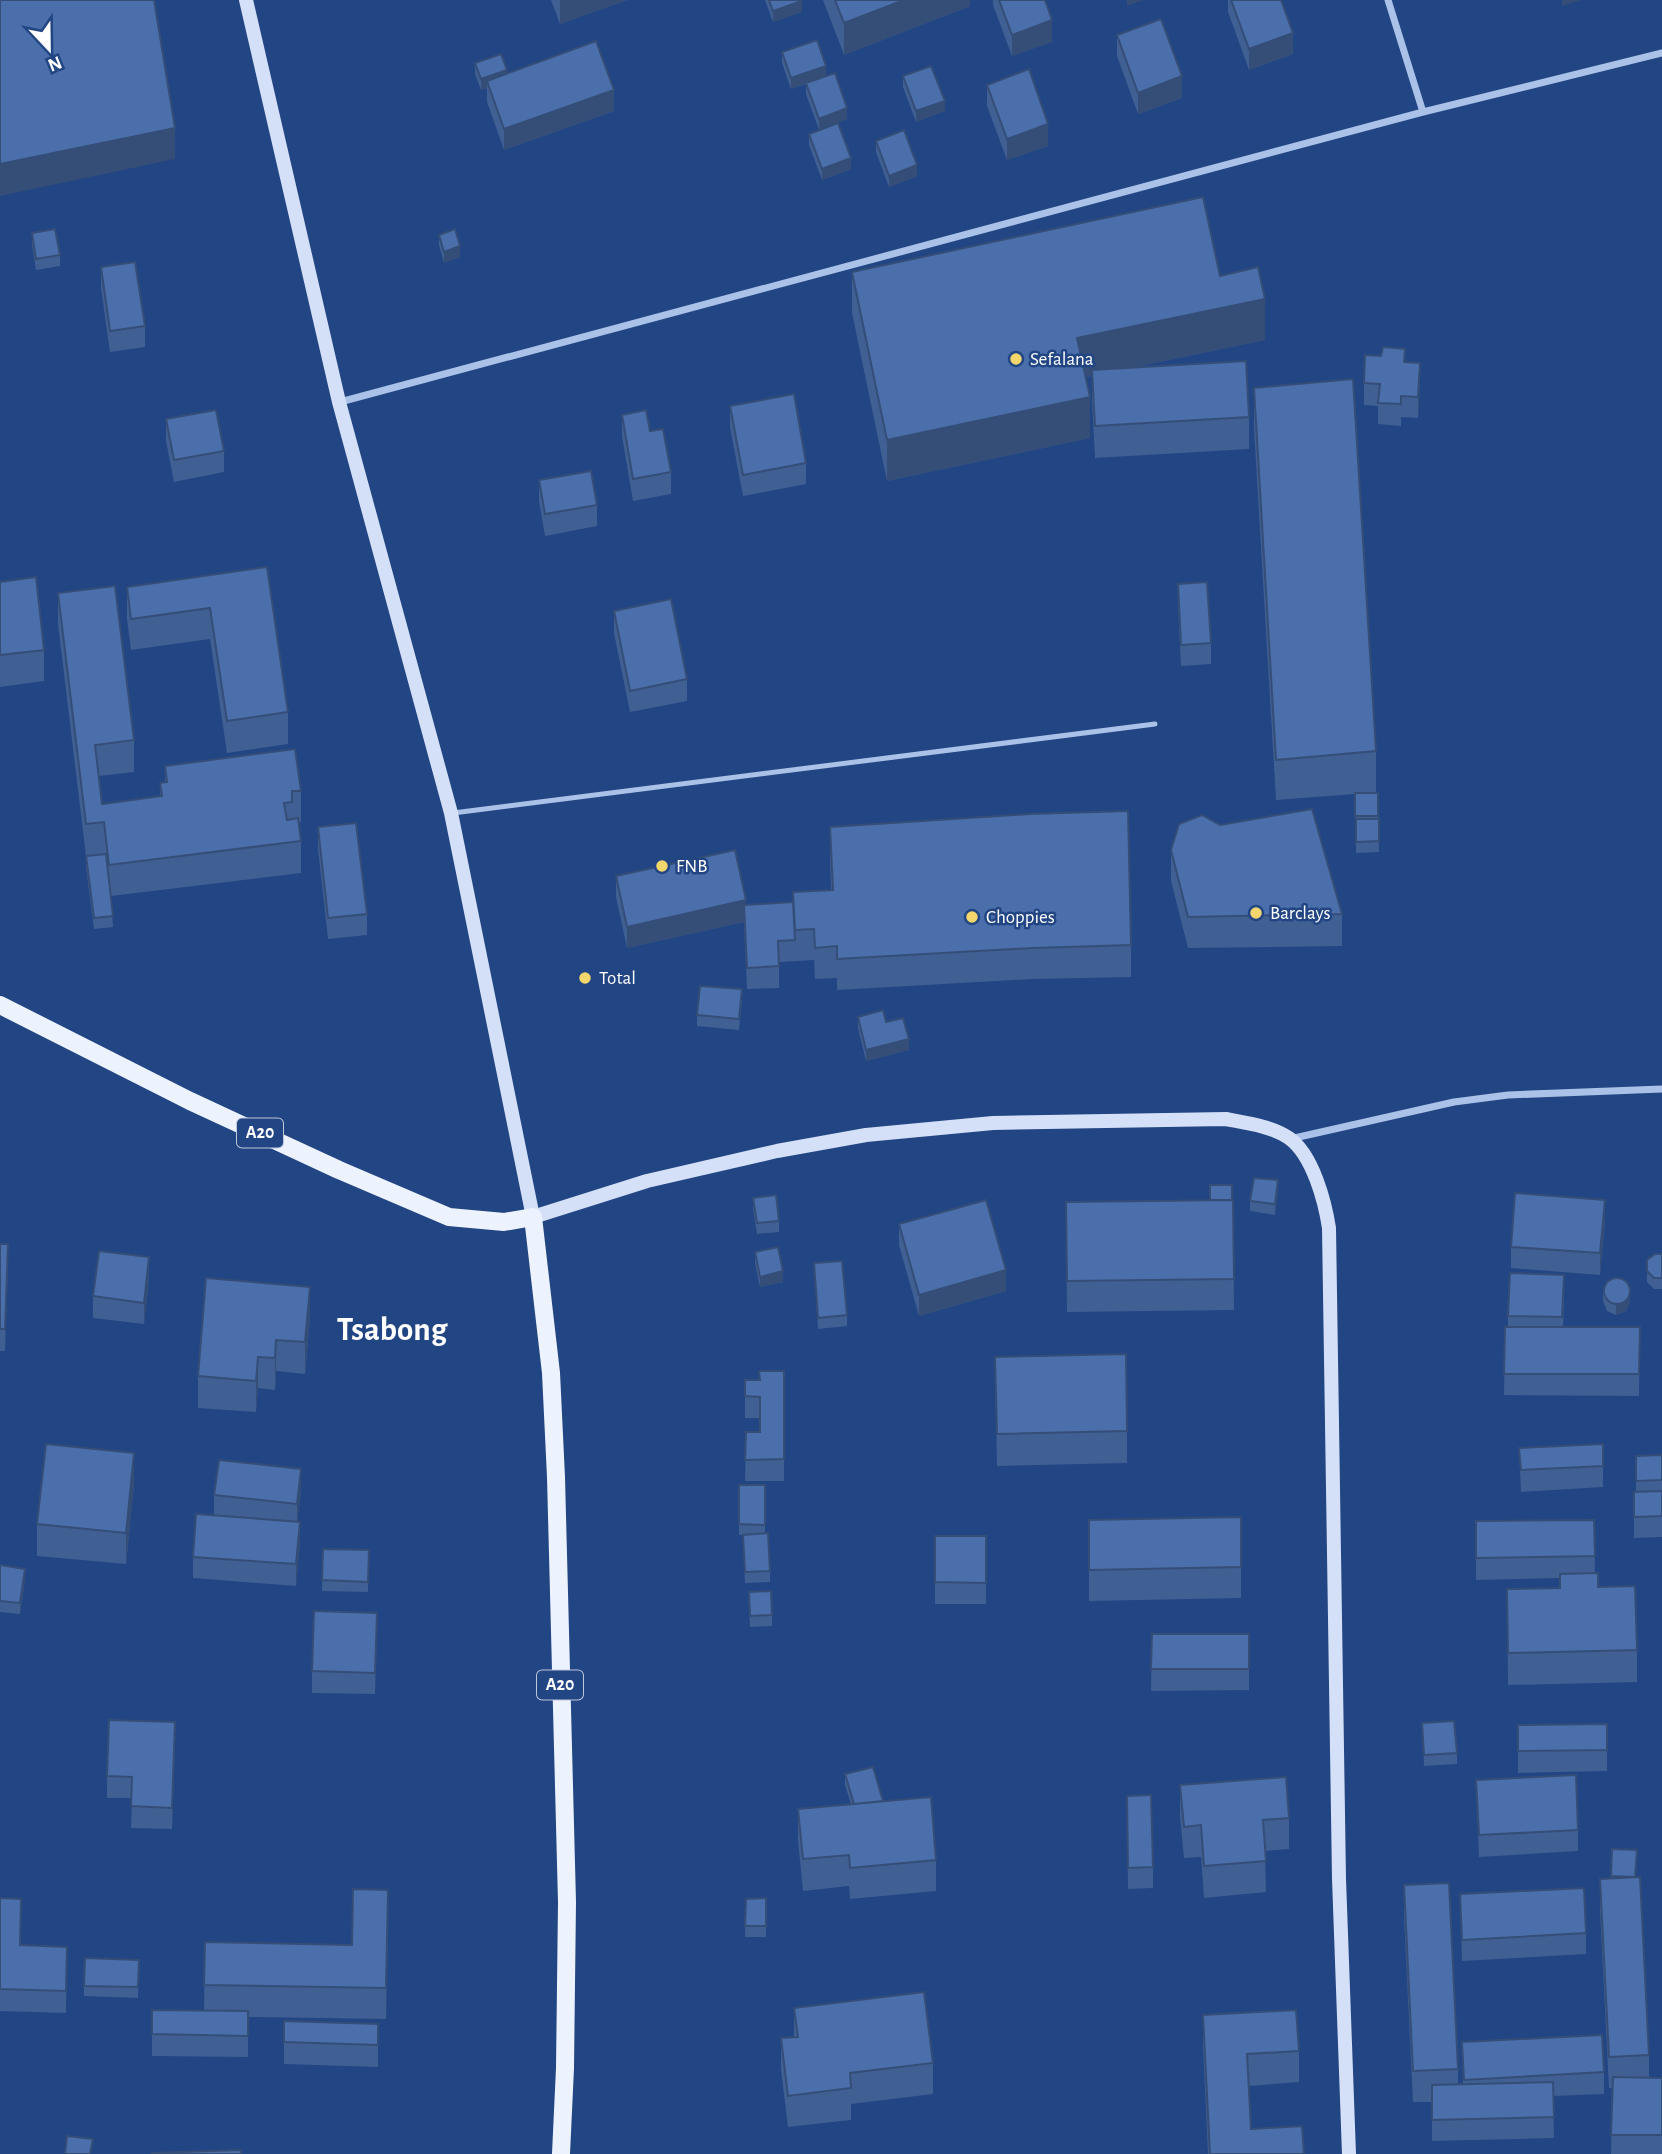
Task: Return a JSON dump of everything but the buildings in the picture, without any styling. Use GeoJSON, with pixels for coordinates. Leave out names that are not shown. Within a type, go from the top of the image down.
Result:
{"type":"FeatureCollection","features":[{"type":"Feature","properties":{"kind":"main road","name":"A20"},"geometry":{"type":"LineString","coordinates":[[0,1005],[215,1112],[339,1170],[449,1217],[504,1222],[533,1217],[551,1373],[556,1477],[566,1902],[565,2068],[561,2154]]}},
{"type":"Feature","properties":{"kind":"street"},"geometry":{"type":"LineString","coordinates":[[246,0],[339,402],[452,813],[533,1217],[647,1181],[777,1151],[866,1135],[993,1123],[1226,1119],[1261,1125],[1290,1139],[1306,1157],[1325,1203],[1329,1228],[1339,1879],[1349,2154]]}},
{"type":"Feature","properties":{"kind":"street"},"geometry":{"type":"LineString","coordinates":[[1388,0],[1423,113]]}},
{"type":"Feature","properties":{"kind":"street"},"geometry":{"type":"LineString","coordinates":[[339,402],[1423,113],[1662,53]]}},
{"type":"Feature","properties":{"kind":"street"},"geometry":{"type":"LineString","coordinates":[[1290,1139],[1468,1100],[1508,1095],[1662,1090]]}},
{"type":"Feature","properties":{"kind":"lane"},"geometry":{"type":"LineString","coordinates":[[452,813],[1155,723]]}},
{"type":"Feature","properties":{"kind":"place","name":"Sefalana"},"geometry":{"type":"Point","coordinates":[1016,359]}},
{"type":"Feature","properties":{"kind":"place","name":"FNB"},"geometry":{"type":"Point","coordinates":[662,866]}},
{"type":"Feature","properties":{"kind":"place","name":"Barclays"},"geometry":{"type":"Point","coordinates":[1256,913]}},
{"type":"Feature","properties":{"kind":"place","name":"Choppies"},"geometry":{"type":"Point","coordinates":[972,917]}},
{"type":"Feature","properties":{"kind":"place","name":"Total"},"geometry":{"type":"Point","coordinates":[585,978]}},
{"type":"Feature","properties":{"kind":"district","name":"Tsabong"},"geometry":{"type":"Point","coordinates":[392,1330]}}]}
